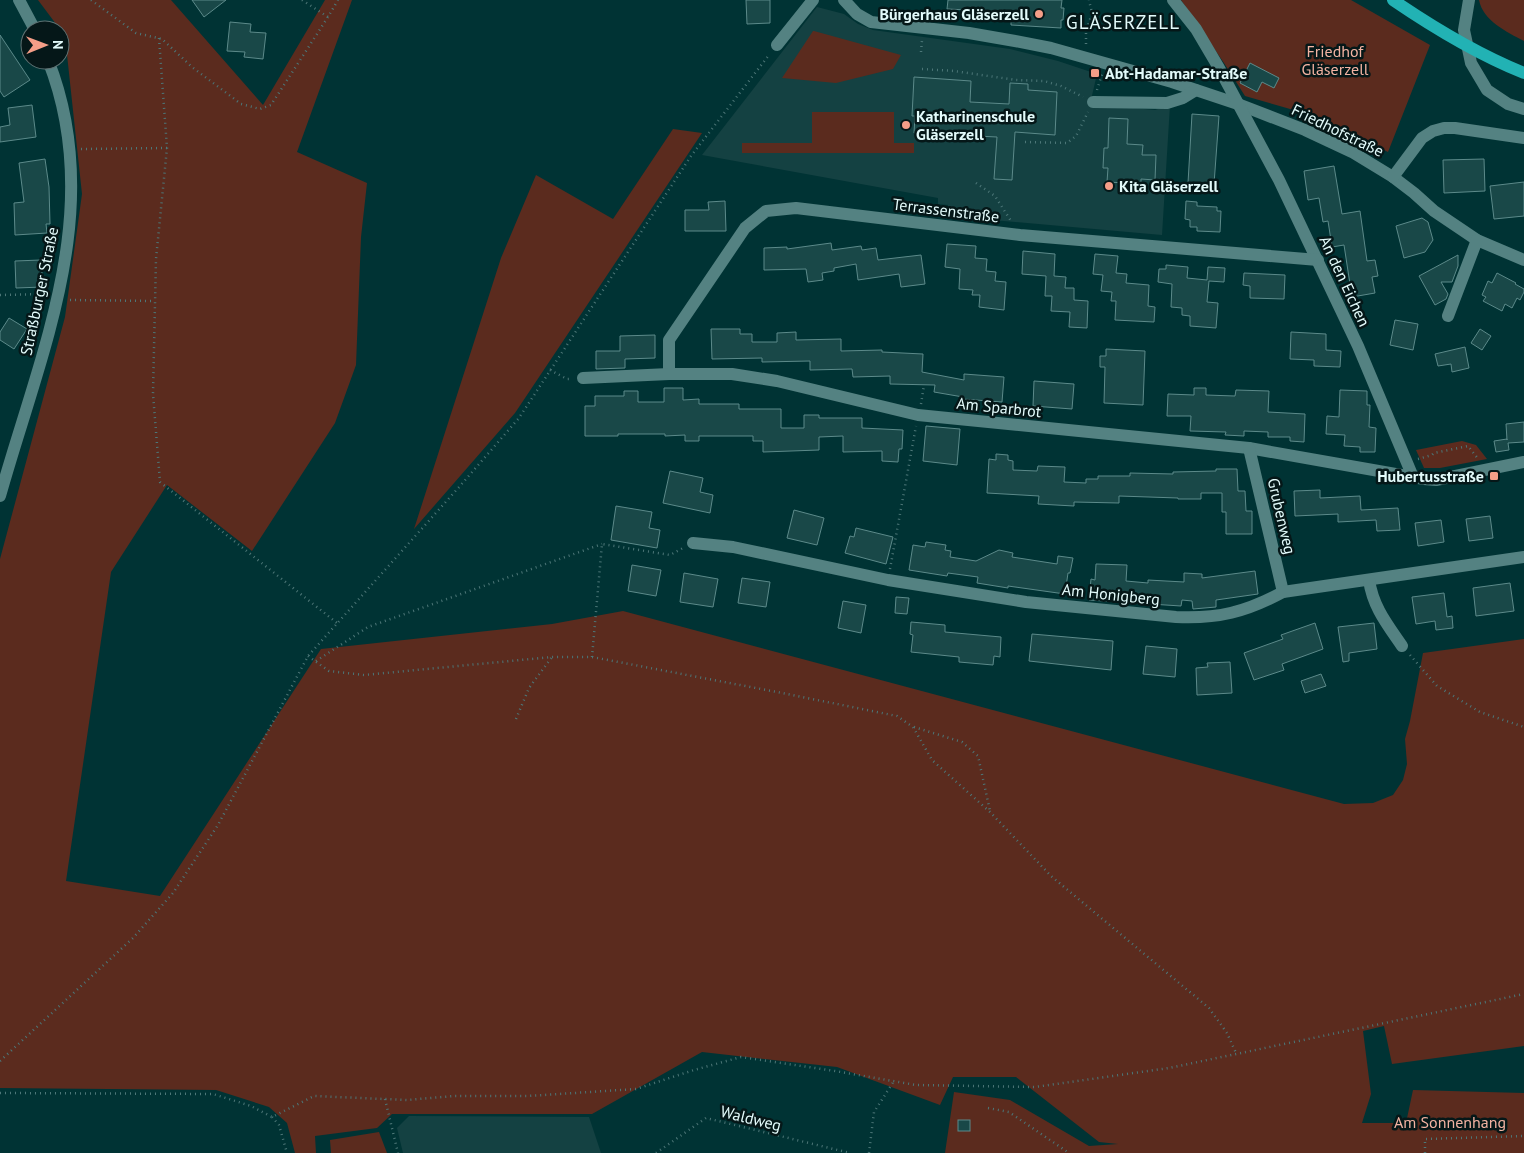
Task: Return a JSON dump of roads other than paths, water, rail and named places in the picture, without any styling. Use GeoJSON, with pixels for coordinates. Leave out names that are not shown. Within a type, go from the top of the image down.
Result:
{"type":"FeatureCollection","features":[{"type":"Feature","properties":{"kind":"main road"},"geometry":{"type":"LineString","coordinates":[[1393,0],[1432,26],[1495,60],[1524,73]]}},
{"type":"Feature","properties":{"kind":"street"},"geometry":{"type":"LineString","coordinates":[[19,0],[30,20]]}},
{"type":"Feature","properties":{"kind":"street"},"geometry":{"type":"LineString","coordinates":[[778,45],[813,0]]}},
{"type":"Feature","properties":{"kind":"street"},"geometry":{"type":"LineString","coordinates":[[844,0],[856,14],[871,22],[969,33],[1051,48],[1238,104]]}},
{"type":"Feature","properties":{"kind":"street"},"geometry":{"type":"LineString","coordinates":[[1173,0],[1196,30],[1238,104]]}},
{"type":"Feature","properties":{"kind":"street"},"geometry":{"type":"LineString","coordinates":[[1469,0],[1464,30],[1471,63],[1487,90],[1508,104],[1524,109]]}},
{"type":"Feature","properties":{"kind":"street","name":"Straßburger Straße"},"geometry":{"type":"LineString","coordinates":[[0,496],[57,300],[70,224],[70,150],[61,100],[51,70]]}},
{"type":"Feature","properties":{"kind":"street"},"geometry":{"type":"LineString","coordinates":[[1093,102],[1167,103],[1183,98],[1196,90]]}},
{"type":"Feature","properties":{"kind":"street","name":"Friedhofstraße"},"geometry":{"type":"LineString","coordinates":[[1238,104],[1305,130],[1352,152],[1393,177],[1422,138],[1433,131],[1455,128],[1524,138]]}},
{"type":"Feature","properties":{"kind":"street","name":"An den Eichen"},"geometry":{"type":"LineString","coordinates":[[1238,104],[1318,260],[1358,346],[1413,477]]}},
{"type":"Feature","properties":{"kind":"street"},"geometry":{"type":"LineString","coordinates":[[1393,177],[1441,216],[1477,240],[1524,260]]}},
{"type":"Feature","properties":{"kind":"street","name":"Terrassenstraße"},"geometry":{"type":"LineString","coordinates":[[670,374],[669,340],[745,228],[766,211],[796,208],[1020,236],[1318,260]]}},
{"type":"Feature","properties":{"kind":"street"},"geometry":{"type":"LineString","coordinates":[[1448,316],[1477,240]]}},
{"type":"Feature","properties":{"kind":"street","name":"Am Sparbrot"},"geometry":{"type":"LineString","coordinates":[[583,378],[670,374],[732,374],[777,381],[918,415],[1249,448],[1413,477]]}},
{"type":"Feature","properties":{"kind":"street","name":"Grubenweg"},"geometry":{"type":"LineString","coordinates":[[1249,448],[1283,592]]}},
{"type":"Feature","properties":{"kind":"street"},"geometry":{"type":"LineString","coordinates":[[1413,477],[1436,480],[1524,462]]}},
{"type":"Feature","properties":{"kind":"street","name":"Am Honigberg"},"geometry":{"type":"LineString","coordinates":[[693,543],[733,547],[888,580],[1026,602],[1200,618],[1234,612],[1270,599],[1283,592],[1524,557]]}},
{"type":"Feature","properties":{"kind":"street"},"geometry":{"type":"LineString","coordinates":[[1369,580],[1376,606],[1402,646]]}},
{"type":"Feature","properties":{"kind":"place","name":"Bürgerhaus Gläserzell"},"geometry":{"type":"Point","coordinates":[1039,14]}},
{"type":"Feature","properties":{"kind":"place","name":"Abt-Hadamar-Straße"},"geometry":{"type":"Point","coordinates":[1095,73]}},
{"type":"Feature","properties":{"kind":"place","name":"Katharinenschule Gläserzell"},"geometry":{"type":"Point","coordinates":[906,125]}},
{"type":"Feature","properties":{"kind":"place","name":"Kita Gläserzell"},"geometry":{"type":"Point","coordinates":[1109,186]}},
{"type":"Feature","properties":{"kind":"place","name":"Hubertusstraße"},"geometry":{"type":"Point","coordinates":[1494,476]}},
{"type":"Feature","properties":{"kind":"district","name":"GLÄSERZELL"},"geometry":{"type":"Point","coordinates":[1123,22]}},
{"type":"Feature","properties":{"kind":"park label","name":"Friedhof Gläserzell"},"geometry":{"type":"Point","coordinates":[1335,60]}},
{"type":"Feature","properties":{"kind":"park label","name":"Am Sonnenhang"},"geometry":{"type":"Point","coordinates":[1450,1122]}}]}
